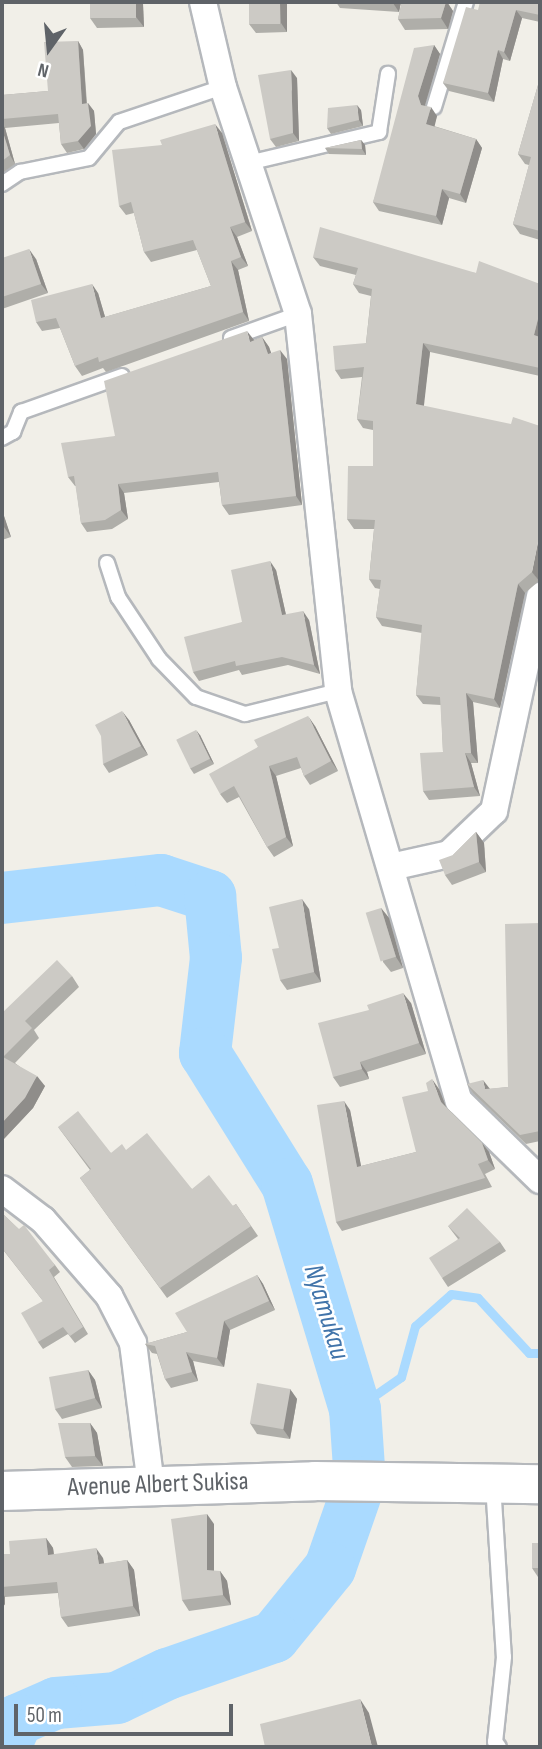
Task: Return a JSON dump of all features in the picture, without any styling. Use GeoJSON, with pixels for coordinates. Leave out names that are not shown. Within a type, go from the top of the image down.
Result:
{"type":"FeatureCollection","features":[{"type":"Feature","properties":{"kind":"street"},"geometry":{"type":"LineString","coordinates":[[203,2],[223,87],[298,314],[338,691],[459,1101],[540,1180]]}},
{"type":"Feature","properties":{"kind":"street"},"geometry":{"type":"LineString","coordinates":[[391,867],[449,854],[494,811],[540,596]]}},
{"type":"Feature","properties":{"kind":"street"},"geometry":{"type":"LineString","coordinates":[[2,1189],[43,1220],[109,1296],[133,1343],[151,1485]]}},
{"type":"Feature","properties":{"kind":"street","name":"Avenue Albert Sukisa"},"geometry":{"type":"LineString","coordinates":[[2,1491],[314,1481],[539,1482]]}},
{"type":"Feature","properties":{"kind":"lane"},"geometry":{"type":"LineString","coordinates":[[434,107],[466,2]]}},
{"type":"Feature","properties":{"kind":"lane"},"geometry":{"type":"LineString","coordinates":[[248,163],[379,132],[388,74]]}},
{"type":"Feature","properties":{"kind":"lane"},"geometry":{"type":"LineString","coordinates":[[2,184],[20,172],[89,158],[119,122],[223,87]]}},
{"type":"Feature","properties":{"kind":"lane"},"geometry":{"type":"LineString","coordinates":[[210,346],[298,314]]}},
{"type":"Feature","properties":{"kind":"lane"},"geometry":{"type":"LineString","coordinates":[[2,438],[13,432],[21,412],[134,372]]}},
{"type":"Feature","properties":{"kind":"lane"},"geometry":{"type":"LineString","coordinates":[[107,563],[118,597],[159,659],[196,697],[244,714],[338,691]]}},
{"type":"Feature","properties":{"kind":"lane"},"geometry":{"type":"LineString","coordinates":[[493,1482],[504,1657],[495,1742],[499,1747]]}},
{"type":"Feature","properties":{"kind":"building"},"geometry":{"type":"Polygon","coordinates":[[[90,2],[136,2],[136,18],[90,18],[90,2]]]}},
{"type":"Feature","properties":{"kind":"building"},"geometry":{"type":"Polygon","coordinates":[[[249,2],[280,2],[280,24],[249,24],[249,2]]]}},
{"type":"Feature","properties":{"kind":"building"},"geometry":{"type":"Polygon","coordinates":[[[402,2],[446,2],[441,18],[398,19],[402,2]]]}},
{"type":"Feature","properties":{"kind":"building"},"geometry":{"type":"Polygon","coordinates":[[[480,2],[540,2],[540,15],[516,10],[504,52],[498,50],[488,93],[443,83],[466,7],[478,10],[480,2]]]}},
{"type":"Feature","properties":{"kind":"building"},"geometry":{"type":"Polygon","coordinates":[[[78,41],[82,104],[88,103],[91,126],[78,141],[61,144],[58,114],[2,119],[2,95],[48,91],[44,42],[78,41]]]}},
{"type":"Feature","properties":{"kind":"building"},"geometry":{"type":"Polygon","coordinates":[[[434,45],[418,96],[421,105],[431,107],[426,124],[476,139],[460,194],[442,189],[436,216],[373,202],[414,48],[434,45]]]}},
{"type":"Feature","properties":{"kind":"building"},"geometry":{"type":"Polygon","coordinates":[[[291,70],[293,133],[270,139],[258,75],[291,70]]]}},
{"type":"Feature","properties":{"kind":"building"},"geometry":{"type":"Polygon","coordinates":[[[540,78],[540,231],[513,224],[531,157],[518,154],[540,78]]]}},
{"type":"Feature","properties":{"kind":"building"},"geometry":{"type":"Polygon","coordinates":[[[357,105],[359,120],[327,128],[328,108],[357,105]]]}},
{"type":"Feature","properties":{"kind":"building"},"geometry":{"type":"Polygon","coordinates":[[[215,124],[245,222],[230,227],[241,257],[231,261],[243,312],[99,362],[98,357],[75,366],[56,318],[36,322],[31,300],[92,284],[101,318],[211,286],[193,240],[144,252],[131,202],[119,206],[112,150],[162,145],[160,140],[215,124]]]}},
{"type":"Feature","properties":{"kind":"building"},"geometry":{"type":"Polygon","coordinates":[[[2,129],[10,155],[2,161],[2,129]]]}},
{"type":"Feature","properties":{"kind":"building"},"geometry":{"type":"Polygon","coordinates":[[[361,140],[362,149],[325,148],[361,140]]]}},
{"type":"Feature","properties":{"kind":"building"},"geometry":{"type":"Polygon","coordinates":[[[320,227],[476,273],[479,261],[540,284],[540,311],[534,335],[540,337],[540,368],[423,343],[416,404],[511,424],[513,417],[540,426],[540,532],[532,572],[518,584],[494,699],[466,693],[471,753],[465,753],[474,787],[423,791],[420,753],[443,752],[440,697],[416,695],[422,625],[376,617],[381,580],[369,579],[375,520],[347,519],[348,466],[373,466],[373,421],[357,419],[364,367],[335,370],[333,346],[366,343],[372,289],[353,284],[358,268],[313,257],[320,227]]]}},
{"type":"Feature","properties":{"kind":"building"},"geometry":{"type":"Polygon","coordinates":[[[29,249],[41,284],[2,297],[2,258],[29,249]]]}},
{"type":"Feature","properties":{"kind":"building"},"geometry":{"type":"Polygon","coordinates":[[[247,331],[250,342],[262,337],[268,354],[280,350],[296,496],[222,505],[218,472],[118,484],[121,510],[105,520],[81,523],[74,476],[68,477],[61,443],[115,436],[104,381],[247,331]]]}},
{"type":"Feature","properties":{"kind":"building"},"geometry":{"type":"Polygon","coordinates":[[[270,561],[282,615],[303,611],[314,665],[282,657],[236,666],[235,661],[193,672],[184,637],[242,622],[231,570],[270,561]]]}},
{"type":"Feature","properties":{"kind":"building"},"geometry":{"type":"Polygon","coordinates":[[[122,711],[141,746],[103,764],[101,736],[95,725],[122,711]]]}},
{"type":"Feature","properties":{"kind":"building"},"geometry":{"type":"Polygon","coordinates":[[[308,716],[331,761],[304,776],[297,757],[269,766],[286,837],[267,847],[234,786],[220,794],[209,774],[258,747],[254,740],[308,716]]]}},
{"type":"Feature","properties":{"kind":"building"},"geometry":{"type":"Polygon","coordinates":[[[196,730],[210,759],[190,768],[176,740],[196,730]]]}},
{"type":"Feature","properties":{"kind":"building"},"geometry":{"type":"Polygon","coordinates":[[[476,832],[479,862],[445,875],[439,860],[453,855],[476,832]]]}},
{"type":"Feature","properties":{"kind":"building"},"geometry":{"type":"Polygon","coordinates":[[[302,899],[314,972],[280,980],[272,949],[279,948],[269,907],[302,899]]]}},
{"type":"Feature","properties":{"kind":"building"},"geometry":{"type":"Polygon","coordinates":[[[381,908],[396,957],[381,961],[366,913],[381,908]]]}},
{"type":"Feature","properties":{"kind":"building"},"geometry":{"type":"Polygon","coordinates":[[[540,923],[540,1131],[520,1135],[467,1084],[483,1080],[485,1089],[508,1087],[505,924],[540,923]]]}},
{"type":"Feature","properties":{"kind":"building"},"geometry":{"type":"Polygon","coordinates":[[[57,960],[72,976],[25,1021],[32,1028],[3,1057],[37,1076],[25,1098],[2,1123],[2,1013],[57,960]]]}},
{"type":"Feature","properties":{"kind":"building"},"geometry":{"type":"Polygon","coordinates":[[[403,993],[419,1043],[360,1062],[362,1069],[333,1077],[318,1023],[369,1010],[367,1005],[403,993]]]}},
{"type":"Feature","properties":{"kind":"building"},"geometry":{"type":"Polygon","coordinates":[[[432,1079],[441,1102],[482,1143],[488,1160],[478,1164],[485,1178],[336,1222],[317,1105],[344,1101],[357,1167],[416,1152],[402,1097],[428,1091],[426,1083],[432,1079]]]}},
{"type":"Feature","properties":{"kind":"building"},"geometry":{"type":"Polygon","coordinates":[[[78,1111],[111,1153],[122,1144],[126,1150],[147,1133],[192,1189],[209,1175],[233,1206],[236,1204],[251,1226],[160,1288],[80,1178],[91,1169],[58,1127],[78,1111]]]}},
{"type":"Feature","properties":{"kind":"building"},"geometry":{"type":"Polygon","coordinates":[[[467,1208],[500,1242],[442,1278],[429,1258],[460,1238],[448,1226],[467,1208]]]}},
{"type":"Feature","properties":{"kind":"building"},"geometry":{"type":"Polygon","coordinates":[[[2,1213],[19,1229],[24,1225],[55,1265],[49,1270],[83,1327],[70,1336],[63,1327],[38,1342],[21,1313],[43,1301],[2,1248],[2,1213]]]}},
{"type":"Feature","properties":{"kind":"building"},"geometry":{"type":"Polygon","coordinates":[[[257,1275],[269,1301],[224,1321],[217,1358],[186,1352],[192,1372],[165,1379],[155,1346],[145,1344],[187,1332],[175,1313],[257,1275]]]}},
{"type":"Feature","properties":{"kind":"building"},"geometry":{"type":"Polygon","coordinates":[[[88,1370],[95,1398],[55,1409],[49,1377],[88,1370]]]}},
{"type":"Feature","properties":{"kind":"building"},"geometry":{"type":"Polygon","coordinates":[[[257,1383],[290,1389],[283,1429],[250,1423],[257,1383]]]}},
{"type":"Feature","properties":{"kind":"building"},"geometry":{"type":"Polygon","coordinates":[[[58,1423],[90,1423],[95,1456],[65,1457],[58,1423]]]}},
{"type":"Feature","properties":{"kind":"building"},"geometry":{"type":"Polygon","coordinates":[[[207,1514],[207,1570],[220,1571],[223,1595],[182,1600],[171,1519],[207,1514]]]}},
{"type":"Feature","properties":{"kind":"building"},"geometry":{"type":"Polygon","coordinates":[[[46,1538],[48,1555],[96,1548],[99,1564],[127,1560],[133,1606],[61,1617],[57,1582],[2,1587],[2,1554],[10,1554],[9,1541],[46,1538]]]}},
{"type":"Feature","properties":{"kind":"building"},"geometry":{"type":"Polygon","coordinates":[[[532,1543],[540,1543],[540,1568],[532,1568],[532,1543]]]}},
{"type":"Feature","properties":{"kind":"building"},"geometry":{"type":"Polygon","coordinates":[[[360,1699],[372,1747],[265,1747],[260,1724],[360,1699]]]}},
{"type":"Feature","properties":{"kind":"waterway","name":"Nyamukau"},"geometry":{"type":"LineString","coordinates":[[2,898],[161,880],[210,896],[216,958],[205,1053],[287,1184],[355,1409],[360,1482],[330,1568],[274,1637],[167,1674],[117,1698],[56,1703],[17,1720],[5,1747]]}},
{"type":"Feature","properties":{"kind":"waterway"},"geometry":{"type":"LineString","coordinates":[[355,1409],[401,1377],[415,1326],[451,1294],[478,1298],[529,1353],[540,1353]]}}]}
